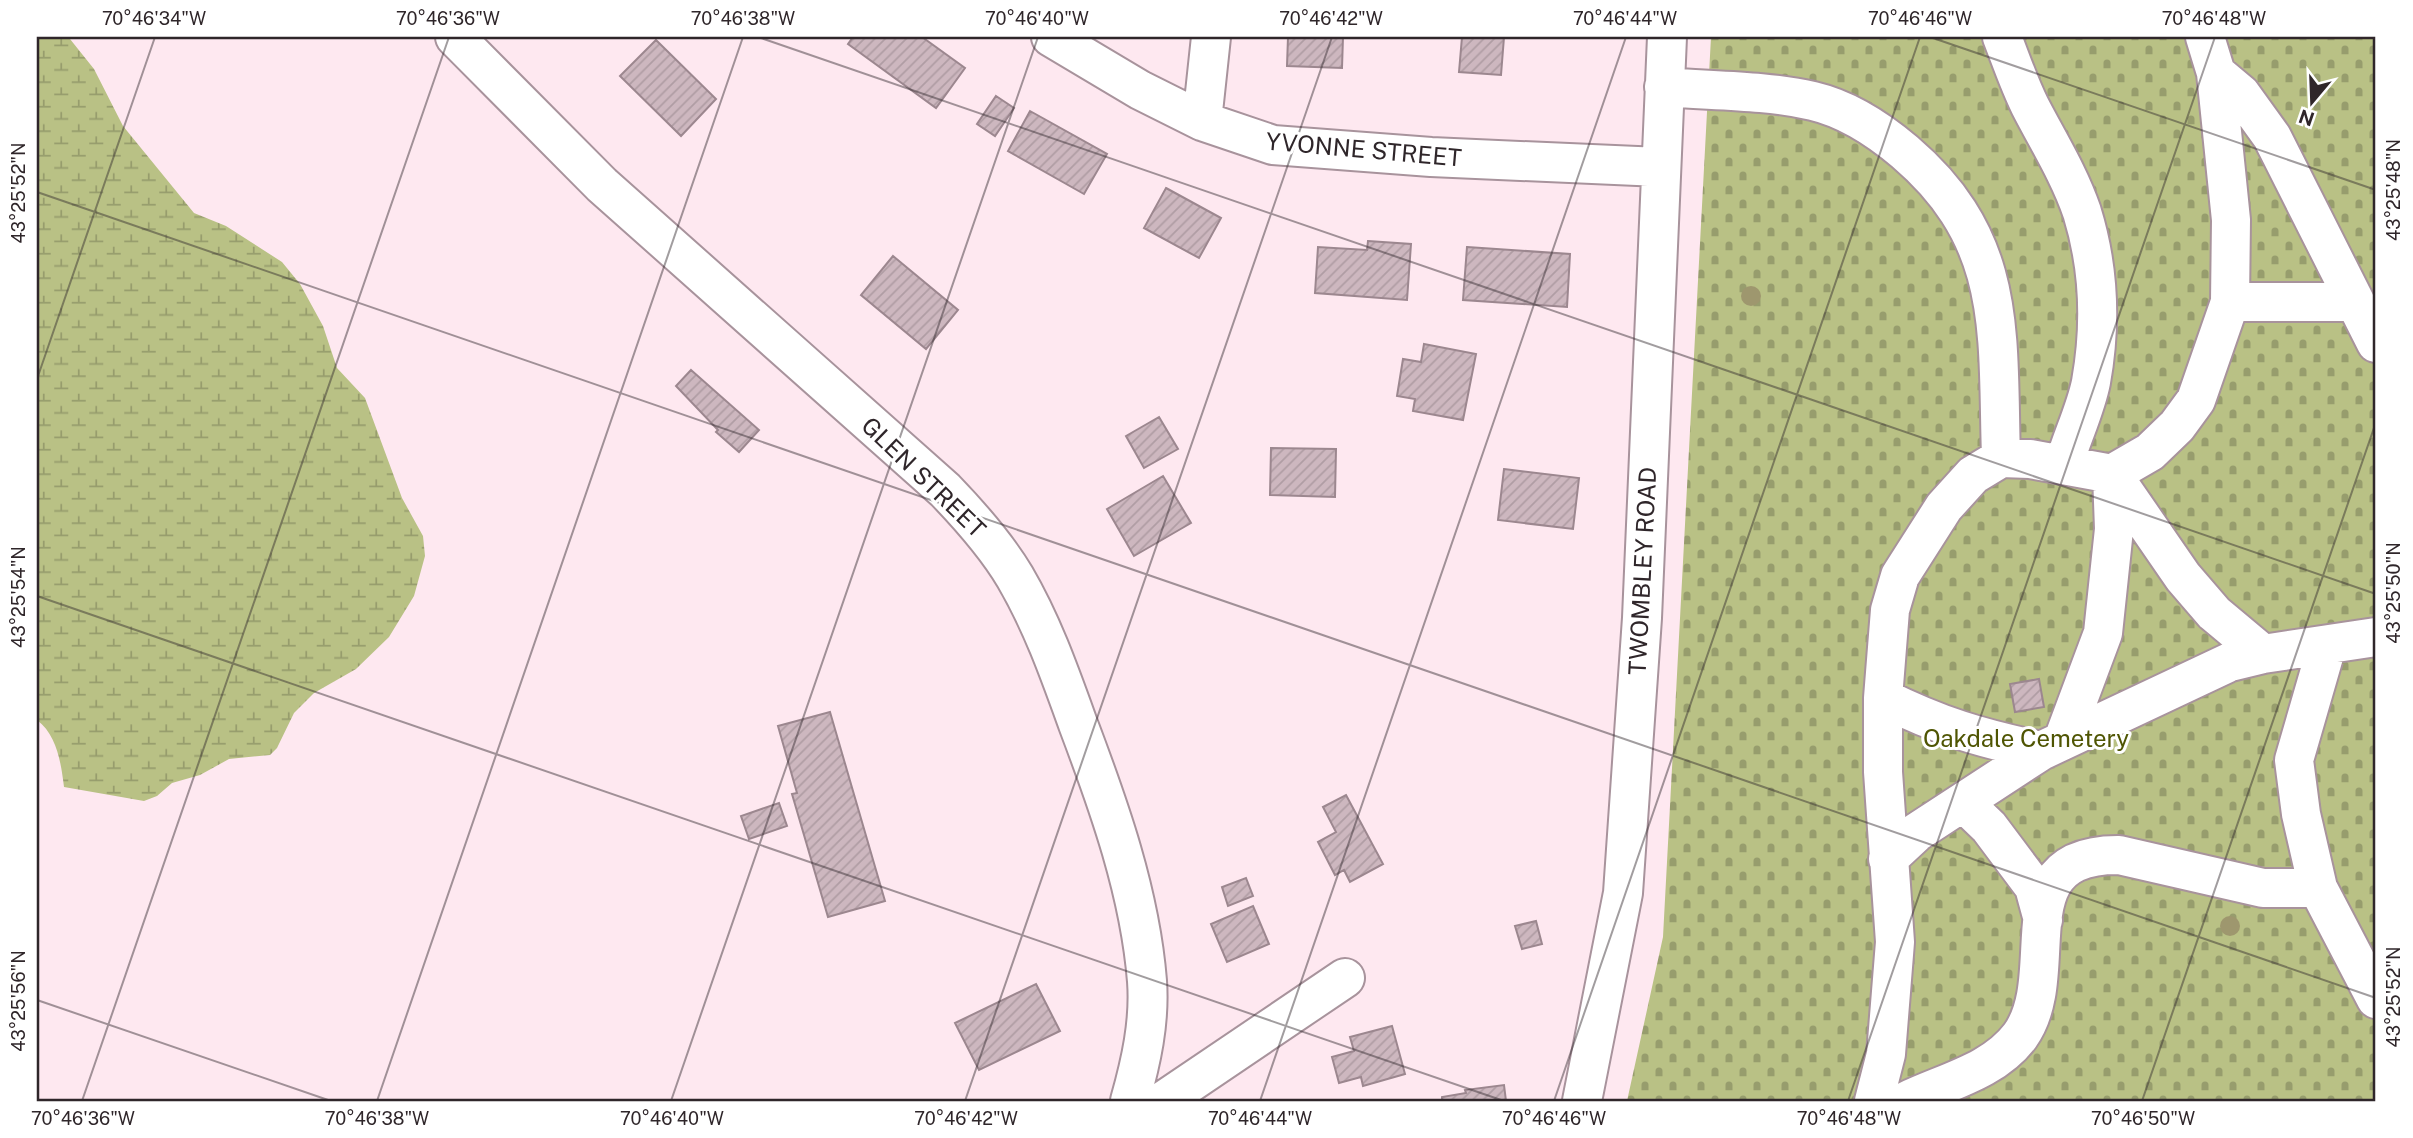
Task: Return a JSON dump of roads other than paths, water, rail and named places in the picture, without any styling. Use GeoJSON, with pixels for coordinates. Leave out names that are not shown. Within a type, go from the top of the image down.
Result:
{"type":"FeatureCollection","features":[{"type":"Feature","properties":{"kind":"street","name":"GLEN STREET"},"geometry":{"type":"LineString","coordinates":[[455,37],[602,185],[945,490],[975,521],[1014,575],[1062,679],[1095,769],[1129,877],[1147,981],[1146,1026],[1129,1101]]}},
{"type":"Feature","properties":{"kind":"street","name":"YVONNE STREET"},"geometry":{"type":"LineString","coordinates":[[1051,37],[1140,90],[1202,121],[1273,145],[1300,149],[1660,167]]}},
{"type":"Feature","properties":{"kind":"street"},"geometry":{"type":"LineString","coordinates":[[1202,121],[1211,37]]}},
{"type":"Feature","properties":{"kind":"street","name":"TWOMBLEY ROAD"},"geometry":{"type":"LineString","coordinates":[[1582,1101],[1623,893],[1642,618],[1667,37]]}},
{"type":"Feature","properties":{"kind":"street"},"geometry":{"type":"LineString","coordinates":[[2002,37],[2029,104],[2061,162],[2082,212],[2092,258],[2098,302],[2092,374],[2064,464]]}},
{"type":"Feature","properties":{"kind":"street"},"geometry":{"type":"LineString","coordinates":[[1874,1101],[1886,1055],[1895,942],[1888,859],[1883,698],[1890,610],[1900,576],[1944,506],[1973,475],[2001,458],[2064,464],[2089,472],[2112,474],[2150,452],[2177,426],[2196,400],[2230,302],[2231,220],[2216,73],[2205,37]]}},
{"type":"Feature","properties":{"kind":"street"},"geometry":{"type":"LineString","coordinates":[[2216,73],[2241,94],[2272,137],[2376,343]]}},
{"type":"Feature","properties":{"kind":"street"},"geometry":{"type":"LineString","coordinates":[[1664,87],[1813,101],[1843,111],[1884,134],[1920,164],[1951,198],[1986,266],[1996,307],[2001,458]]}},
{"type":"Feature","properties":{"kind":"street"},"geometry":{"type":"LineString","coordinates":[[2230,302],[2355,302]]}},
{"type":"Feature","properties":{"kind":"street"},"geometry":{"type":"LineString","coordinates":[[2112,474],[2183,577],[2214,613],[2263,654]]}},
{"type":"Feature","properties":{"kind":"street"},"geometry":{"type":"LineString","coordinates":[[2052,745],[2104,634],[2114,529],[2112,474]]}},
{"type":"Feature","properties":{"kind":"street"},"geometry":{"type":"LineString","coordinates":[[1888,859],[1917,832],[2052,745],[2230,662],[2263,654],[2376,637]]}},
{"type":"Feature","properties":{"kind":"street"},"geometry":{"type":"LineString","coordinates":[[2327,646],[2294,760],[2301,814],[2318,888],[2376,999]]}},
{"type":"Feature","properties":{"kind":"street"},"geometry":{"type":"LineString","coordinates":[[1883,698],[1936,724],[1979,738],[2052,745]]}},
{"type":"Feature","properties":{"kind":"street"},"geometry":{"type":"LineString","coordinates":[[1964,803],[1989,827],[2034,887],[2043,920]]}},
{"type":"Feature","properties":{"kind":"street"},"geometry":{"type":"LineString","coordinates":[[1906,1101],[1976,1072],[2006,1051],[2021,1034],[2033,1010],[2037,989],[2047,892],[2055,878],[2068,866],[2100,855],[2138,858],[2263,888],[2318,888]]}},
{"type":"Feature","properties":{"kind":"street"},"geometry":{"type":"LineString","coordinates":[[1163,1101],[1345,978]]}},
{"type":"Feature","properties":{"kind":"park label","name":"Oakdale Cemetery"},"geometry":{"type":"Point","coordinates":[2026,738]}}]}
